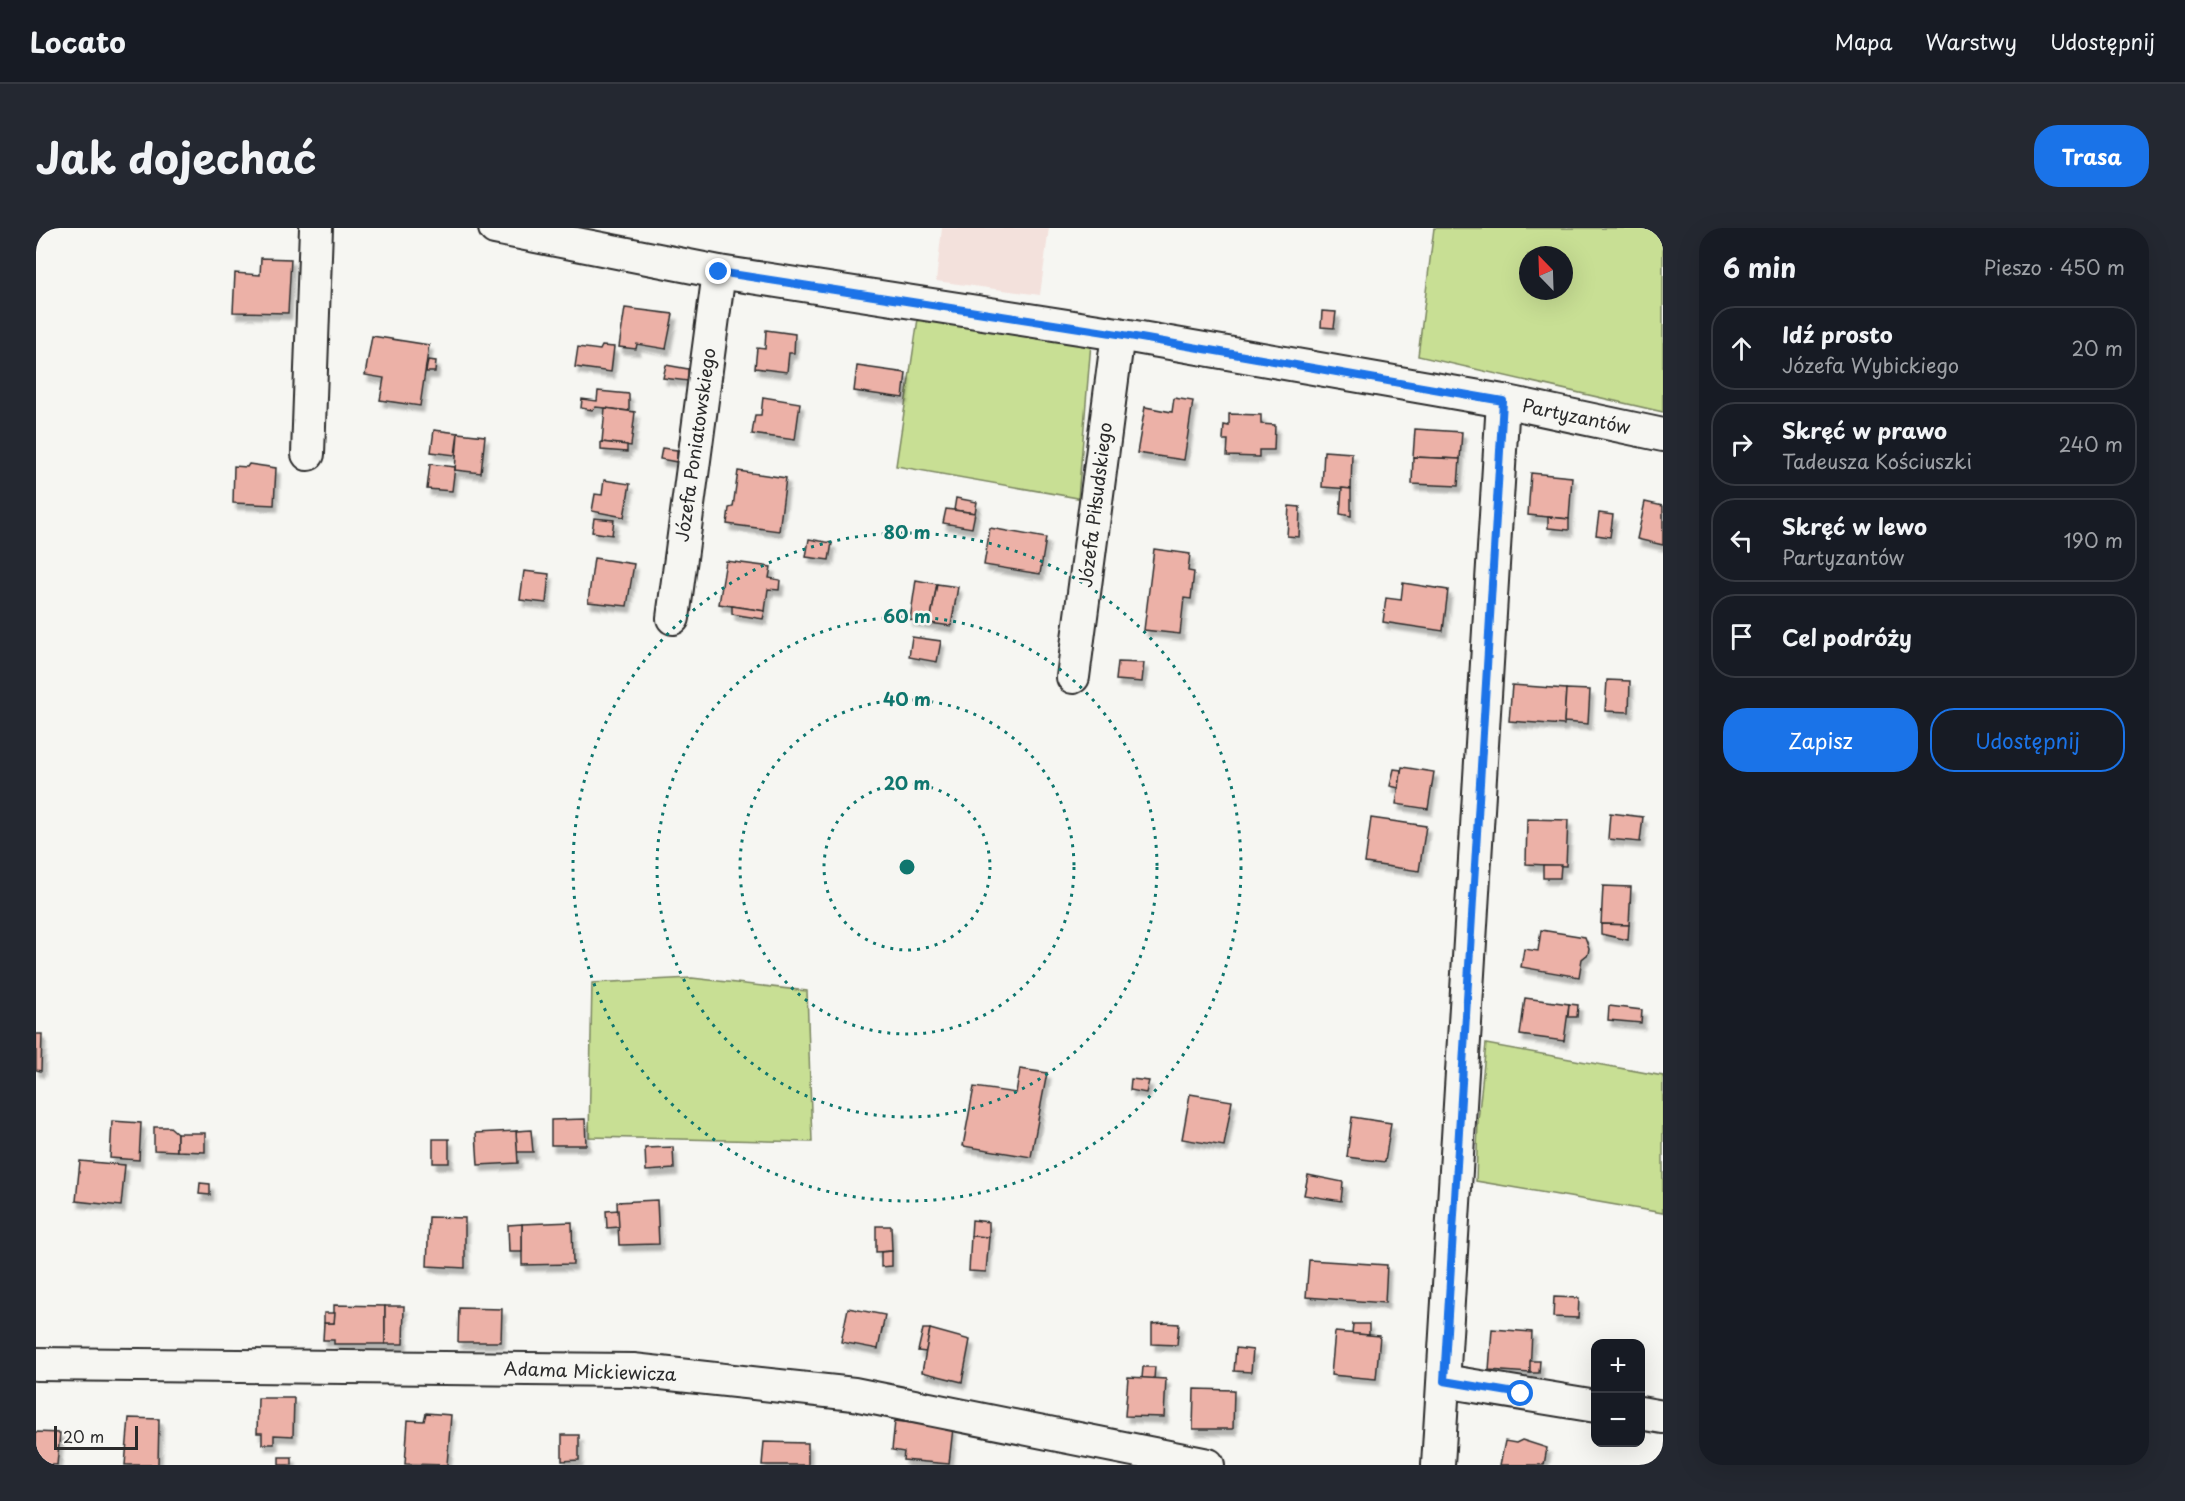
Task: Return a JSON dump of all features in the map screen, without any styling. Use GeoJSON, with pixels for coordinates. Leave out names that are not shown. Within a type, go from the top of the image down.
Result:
{"type":"FeatureCollection","features":[{"type":"Feature","properties":{"kind":"street"},"geometry":{"type":"LineString","coordinates":[[308,454],[316,228]]}},
{"type":"Feature","properties":{"kind":"street","name":"Partyzantów"},"geometry":{"type":"LineString","coordinates":[[495,228],[719,272],[1118,334],[1503,401],[1663,435]]}},
{"type":"Feature","properties":{"kind":"street","name":"Józefa Poniatowskiego"},"geometry":{"type":"LineString","coordinates":[[673,618],[719,272]]}},
{"type":"Feature","properties":{"kind":"street","name":"Józefa Piłsudskiego"},"geometry":{"type":"LineString","coordinates":[[1073,677],[1118,334]]}},
{"type":"Feature","properties":{"kind":"street"},"geometry":{"type":"LineString","coordinates":[[1438,1465],[1503,401]]}},
{"type":"Feature","properties":{"kind":"street","name":"Adama Mickiewicza"},"geometry":{"type":"LineString","coordinates":[[36,1364],[633,1370],[854,1394],[1208,1465]]}},
{"type":"Feature","properties":{"kind":"street"},"geometry":{"type":"LineString","coordinates":[[1444,1381],[1591,1405]]}},
{"type":"Feature","properties":{"kind":"street"},"geometry":{"type":"LineString","coordinates":[[1645,1414],[1663,1417]]}},
{"type":"Feature","properties":{"kind":"shaded area"},"geometry":{"type":"Polygon","coordinates":[[[942,228],[1049,228],[1040,295],[936,281],[942,228]]]}},
{"type":"Feature","properties":{"kind":"green space"},"geometry":{"type":"Polygon","coordinates":[[[1434,228],[1663,228],[1663,412],[1418,356],[1434,228]]]}},
{"type":"Feature","properties":{"kind":"green space"},"geometry":{"type":"Polygon","coordinates":[[[919,312],[1091,343],[1078,498],[896,466],[919,312]]]}},
{"type":"Feature","properties":{"kind":"green space"},"geometry":{"type":"Polygon","coordinates":[[[692,978],[807,991],[812,1142],[589,1137],[592,983],[692,978]]]}},
{"type":"Feature","properties":{"kind":"green space"},"geometry":{"type":"Polygon","coordinates":[[[1486,1044],[1663,1076],[1663,1213],[1476,1181],[1478,1121],[1486,1044]]]}},
{"type":"Feature","properties":{"kind":"building"},"geometry":{"type":"Polygon","coordinates":[[[261,258],[291,259],[288,313],[233,312],[235,273],[260,275],[261,258]]]}},
{"type":"Feature","properties":{"kind":"building"},"geometry":{"type":"Polygon","coordinates":[[[625,308],[673,314],[666,349],[637,344],[636,349],[619,347],[625,308]]]}},
{"type":"Feature","properties":{"kind":"building"},"geometry":{"type":"Polygon","coordinates":[[[1322,311],[1336,312],[1334,328],[1321,327],[1322,311]]]}},
{"type":"Feature","properties":{"kind":"building"},"geometry":{"type":"Polygon","coordinates":[[[766,330],[795,334],[794,353],[789,353],[787,372],[755,368],[757,348],[765,349],[766,330]]]}},
{"type":"Feature","properties":{"kind":"building"},"geometry":{"type":"Polygon","coordinates":[[[372,336],[429,345],[420,406],[380,400],[384,378],[365,375],[372,336]]]}},
{"type":"Feature","properties":{"kind":"building"},"geometry":{"type":"Polygon","coordinates":[[[602,346],[614,347],[611,372],[575,367],[578,347],[600,350],[602,346]]]}},
{"type":"Feature","properties":{"kind":"building"},"geometry":{"type":"Polygon","coordinates":[[[428,360],[436,361],[435,372],[426,372],[428,360]]]}},
{"type":"Feature","properties":{"kind":"building"},"geometry":{"type":"Polygon","coordinates":[[[666,365],[688,369],[688,381],[663,378],[666,365]]]}},
{"type":"Feature","properties":{"kind":"building"},"geometry":{"type":"Polygon","coordinates":[[[857,366],[906,373],[903,398],[854,391],[857,366]]]}},
{"type":"Feature","properties":{"kind":"building"},"geometry":{"type":"Polygon","coordinates":[[[598,391],[629,394],[629,411],[596,407],[592,410],[581,408],[582,399],[597,401],[598,391]]]}},
{"type":"Feature","properties":{"kind":"building"},"geometry":{"type":"Polygon","coordinates":[[[763,397],[800,403],[795,440],[752,434],[755,415],[761,415],[763,397]]]}},
{"type":"Feature","properties":{"kind":"building"},"geometry":{"type":"Polygon","coordinates":[[[1174,398],[1193,401],[1184,460],[1137,453],[1145,407],[1172,412],[1174,398]]]}},
{"type":"Feature","properties":{"kind":"building"},"geometry":{"type":"Polygon","coordinates":[[[605,408],[635,412],[631,446],[602,442],[605,408]]]}},
{"type":"Feature","properties":{"kind":"building"},"geometry":{"type":"Polygon","coordinates":[[[1229,414],[1261,415],[1261,424],[1275,425],[1274,450],[1259,450],[1259,457],[1227,456],[1228,440],[1223,440],[1224,425],[1229,426],[1229,414]]]}},
{"type":"Feature","properties":{"kind":"building"},"geometry":{"type":"Polygon","coordinates":[[[1415,429],[1462,432],[1460,459],[1413,457],[1415,429]]]}},
{"type":"Feature","properties":{"kind":"building"},"geometry":{"type":"Polygon","coordinates":[[[434,430],[458,433],[455,455],[431,452],[434,430]]]}},
{"type":"Feature","properties":{"kind":"building"},"geometry":{"type":"Polygon","coordinates":[[[458,433],[485,436],[481,473],[455,470],[458,433]]]}},
{"type":"Feature","properties":{"kind":"building"},"geometry":{"type":"Polygon","coordinates":[[[601,442],[627,445],[627,452],[601,450],[601,442]]]}},
{"type":"Feature","properties":{"kind":"building"},"geometry":{"type":"Polygon","coordinates":[[[662,448],[677,450],[677,462],[660,459],[662,448]]]}},
{"type":"Feature","properties":{"kind":"building"},"geometry":{"type":"Polygon","coordinates":[[[1324,451],[1352,453],[1351,489],[1322,487],[1324,451]]]}},
{"type":"Feature","properties":{"kind":"building"},"geometry":{"type":"Polygon","coordinates":[[[1413,457],[1460,459],[1458,486],[1412,484],[1413,457]]]}},
{"type":"Feature","properties":{"kind":"building"},"geometry":{"type":"Polygon","coordinates":[[[249,464],[276,468],[274,505],[233,503],[234,466],[247,467],[249,464]]]}},
{"type":"Feature","properties":{"kind":"building"},"geometry":{"type":"Polygon","coordinates":[[[430,464],[455,467],[452,491],[427,489],[430,464]]]}},
{"type":"Feature","properties":{"kind":"building"},"geometry":{"type":"Polygon","coordinates":[[[738,471],[786,478],[779,531],[727,524],[729,508],[733,507],[738,471]]]}},
{"type":"Feature","properties":{"kind":"building"},"geometry":{"type":"Polygon","coordinates":[[[1531,473],[1572,477],[1569,519],[1528,515],[1531,473]]]}},
{"type":"Feature","properties":{"kind":"building"},"geometry":{"type":"Polygon","coordinates":[[[604,480],[630,484],[624,517],[592,511],[595,494],[602,495],[604,480]]]}},
{"type":"Feature","properties":{"kind":"building"},"geometry":{"type":"Polygon","coordinates":[[[1342,488],[1351,489],[1351,516],[1340,514],[1342,488]]]}},
{"type":"Feature","properties":{"kind":"building"},"geometry":{"type":"Polygon","coordinates":[[[956,498],[977,502],[975,513],[954,510],[956,498]]]}},
{"type":"Feature","properties":{"kind":"building"},"geometry":{"type":"Polygon","coordinates":[[[1645,502],[1663,506],[1663,545],[1637,539],[1645,502]]]}},
{"type":"Feature","properties":{"kind":"building"},"geometry":{"type":"Polygon","coordinates":[[[1289,506],[1300,507],[1299,537],[1287,536],[1289,506]]]}},
{"type":"Feature","properties":{"kind":"building"},"geometry":{"type":"Polygon","coordinates":[[[946,509],[975,513],[972,528],[943,523],[946,509]]]}},
{"type":"Feature","properties":{"kind":"building"},"geometry":{"type":"Polygon","coordinates":[[[1599,513],[1613,515],[1610,537],[1596,535],[1599,513]]]}},
{"type":"Feature","properties":{"kind":"building"},"geometry":{"type":"Polygon","coordinates":[[[1548,517],[1569,519],[1569,530],[1548,528],[1548,517]]]}},
{"type":"Feature","properties":{"kind":"building"},"geometry":{"type":"Polygon","coordinates":[[[594,518],[614,520],[612,535],[592,532],[594,518]]]}},
{"type":"Feature","properties":{"kind":"building"},"geometry":{"type":"Polygon","coordinates":[[[990,528],[1046,538],[1040,574],[984,565],[990,528]]]}},
{"type":"Feature","properties":{"kind":"building"},"geometry":{"type":"Polygon","coordinates":[[[809,539],[832,543],[829,560],[806,557],[809,539]]]}},
{"type":"Feature","properties":{"kind":"building"},"geometry":{"type":"Polygon","coordinates":[[[1154,549],[1190,554],[1188,571],[1194,572],[1191,599],[1184,598],[1180,634],[1144,630],[1154,549]]]}},
{"type":"Feature","properties":{"kind":"building"},"geometry":{"type":"Polygon","coordinates":[[[594,558],[634,564],[627,606],[588,602],[594,558]]]}},
{"type":"Feature","properties":{"kind":"building"},"geometry":{"type":"Polygon","coordinates":[[[726,561],[771,567],[769,578],[780,580],[779,590],[768,589],[765,611],[719,604],[726,561]]]}},
{"type":"Feature","properties":{"kind":"building"},"geometry":{"type":"Polygon","coordinates":[[[524,571],[549,574],[546,603],[520,600],[524,571]]]}},
{"type":"Feature","properties":{"kind":"building"},"geometry":{"type":"Polygon","coordinates":[[[916,580],[937,584],[930,623],[910,620],[916,580]]]}},
{"type":"Feature","properties":{"kind":"building"},"geometry":{"type":"Polygon","coordinates":[[[1403,583],[1448,590],[1443,631],[1383,622],[1386,598],[1401,600],[1403,583]]]}},
{"type":"Feature","properties":{"kind":"building"},"geometry":{"type":"Polygon","coordinates":[[[937,584],[958,587],[951,626],[930,623],[937,584]]]}},
{"type":"Feature","properties":{"kind":"building"},"geometry":{"type":"Polygon","coordinates":[[[732,606],[765,611],[763,619],[732,614],[732,606]]]}},
{"type":"Feature","properties":{"kind":"building"},"geometry":{"type":"Polygon","coordinates":[[[912,637],[941,641],[937,662],[909,657],[912,637]]]}},
{"type":"Feature","properties":{"kind":"building"},"geometry":{"type":"Polygon","coordinates":[[[1118,662],[1144,663],[1142,682],[1116,680],[1118,662]]]}},
{"type":"Feature","properties":{"kind":"building"},"geometry":{"type":"Polygon","coordinates":[[[1607,680],[1630,681],[1629,712],[1605,711],[1607,680]]]}},
{"type":"Feature","properties":{"kind":"building"},"geometry":{"type":"Polygon","coordinates":[[[1512,685],[1566,689],[1564,725],[1509,721],[1512,685]]]}},
{"type":"Feature","properties":{"kind":"building"},"geometry":{"type":"Polygon","coordinates":[[[1566,689],[1590,690],[1588,724],[1564,722],[1566,689]]]}},
{"type":"Feature","properties":{"kind":"building"},"geometry":{"type":"Polygon","coordinates":[[[1402,767],[1434,772],[1428,809],[1396,804],[1402,767]]]}},
{"type":"Feature","properties":{"kind":"building"},"geometry":{"type":"Polygon","coordinates":[[[1394,769],[1401,770],[1399,788],[1390,786],[1394,769]]]}},
{"type":"Feature","properties":{"kind":"building"},"geometry":{"type":"Polygon","coordinates":[[[1610,813],[1643,817],[1640,842],[1608,839],[1610,813]]]}},
{"type":"Feature","properties":{"kind":"building"},"geometry":{"type":"Polygon","coordinates":[[[1371,818],[1426,826],[1419,871],[1365,863],[1371,818]]]}},
{"type":"Feature","properties":{"kind":"building"},"geometry":{"type":"Polygon","coordinates":[[[1527,819],[1568,820],[1566,866],[1526,864],[1527,819]]]}},
{"type":"Feature","properties":{"kind":"building"},"geometry":{"type":"Polygon","coordinates":[[[1543,865],[1561,865],[1560,878],[1543,878],[1543,865]]]}},
{"type":"Feature","properties":{"kind":"building"},"geometry":{"type":"Polygon","coordinates":[[[1603,886],[1631,887],[1629,925],[1601,924],[1603,886]]]}},
{"type":"Feature","properties":{"kind":"building"},"geometry":{"type":"Polygon","coordinates":[[[1601,924],[1629,925],[1628,940],[1601,934],[1601,924]]]}},
{"type":"Feature","properties":{"kind":"building"},"geometry":{"type":"Polygon","coordinates":[[[1541,930],[1585,937],[1589,948],[1588,954],[1582,959],[1579,977],[1521,967],[1524,949],[1538,951],[1541,930]]]}},
{"type":"Feature","properties":{"kind":"building"},"geometry":{"type":"Polygon","coordinates":[[[1525,998],[1569,1004],[1564,1041],[1520,1035],[1525,998]]]}},
{"type":"Feature","properties":{"kind":"building"},"geometry":{"type":"Polygon","coordinates":[[[1569,1004],[1578,1005],[1577,1017],[1568,1017],[1569,1004]]]}},
{"type":"Feature","properties":{"kind":"building"},"geometry":{"type":"Polygon","coordinates":[[[1609,1006],[1642,1010],[1641,1023],[1608,1020],[1609,1006]]]}},
{"type":"Feature","properties":{"kind":"building"},"geometry":{"type":"Polygon","coordinates":[[[36,1034],[42,1034],[41,1071],[36,1070],[36,1034]]]}},
{"type":"Feature","properties":{"kind":"building"},"geometry":{"type":"Polygon","coordinates":[[[1020,1069],[1047,1073],[1031,1157],[963,1146],[974,1087],[1016,1093],[1020,1069]]]}},
{"type":"Feature","properties":{"kind":"building"},"geometry":{"type":"Polygon","coordinates":[[[1131,1079],[1149,1081],[1146,1093],[1130,1090],[1131,1079]]]}},
{"type":"Feature","properties":{"kind":"building"},"geometry":{"type":"Polygon","coordinates":[[[1190,1094],[1232,1101],[1224,1146],[1182,1139],[1190,1094]]]}},
{"type":"Feature","properties":{"kind":"building"},"geometry":{"type":"Polygon","coordinates":[[[1352,1117],[1391,1123],[1385,1162],[1347,1157],[1352,1117]]]}},
{"type":"Feature","properties":{"kind":"building"},"geometry":{"type":"Polygon","coordinates":[[[585,1119],[586,1145],[551,1145],[551,1120],[585,1119]]]}},
{"type":"Feature","properties":{"kind":"building"},"geometry":{"type":"Polygon","coordinates":[[[112,1121],[141,1123],[139,1160],[110,1158],[112,1121]]]}},
{"type":"Feature","properties":{"kind":"building"},"geometry":{"type":"Polygon","coordinates":[[[154,1127],[170,1127],[177,1133],[177,1151],[154,1150],[154,1127]]]}},
{"type":"Feature","properties":{"kind":"building"},"geometry":{"type":"Polygon","coordinates":[[[531,1130],[533,1152],[517,1152],[516,1131],[531,1130]]]}},
{"type":"Feature","properties":{"kind":"building"},"geometry":{"type":"Polygon","coordinates":[[[516,1131],[518,1163],[478,1165],[476,1133],[516,1131]]]}},
{"type":"Feature","properties":{"kind":"building"},"geometry":{"type":"Polygon","coordinates":[[[177,1133],[205,1133],[205,1152],[177,1151],[177,1133]]]}},
{"type":"Feature","properties":{"kind":"building"},"geometry":{"type":"Polygon","coordinates":[[[433,1139],[449,1139],[449,1163],[433,1163],[433,1139]]]}},
{"type":"Feature","properties":{"kind":"building"},"geometry":{"type":"Polygon","coordinates":[[[673,1147],[674,1169],[646,1171],[645,1148],[673,1147]]]}},
{"type":"Feature","properties":{"kind":"building"},"geometry":{"type":"Polygon","coordinates":[[[80,1161],[125,1165],[121,1206],[76,1201],[80,1161]]]}},
{"type":"Feature","properties":{"kind":"building"},"geometry":{"type":"Polygon","coordinates":[[[1308,1175],[1343,1182],[1341,1201],[1304,1195],[1308,1175]]]}},
{"type":"Feature","properties":{"kind":"building"},"geometry":{"type":"Polygon","coordinates":[[[200,1183],[210,1184],[210,1195],[199,1194],[200,1183]]]}},
{"type":"Feature","properties":{"kind":"building"},"geometry":{"type":"Polygon","coordinates":[[[657,1200],[659,1244],[619,1245],[617,1202],[657,1200]]]}},
{"type":"Feature","properties":{"kind":"building"},"geometry":{"type":"Polygon","coordinates":[[[618,1210],[619,1227],[607,1228],[606,1211],[618,1210]]]}},
{"type":"Feature","properties":{"kind":"building"},"geometry":{"type":"Polygon","coordinates":[[[429,1217],[465,1218],[465,1268],[427,1266],[429,1217]]]}},
{"type":"Feature","properties":{"kind":"building"},"geometry":{"type":"Polygon","coordinates":[[[972,1220],[989,1222],[989,1237],[971,1236],[972,1220]]]}},
{"type":"Feature","properties":{"kind":"building"},"geometry":{"type":"Polygon","coordinates":[[[572,1222],[573,1264],[522,1265],[522,1224],[572,1222]]]}},
{"type":"Feature","properties":{"kind":"building"},"geometry":{"type":"Polygon","coordinates":[[[522,1224],[522,1252],[509,1252],[508,1225],[522,1224]]]}},
{"type":"Feature","properties":{"kind":"building"},"geometry":{"type":"Polygon","coordinates":[[[876,1226],[891,1226],[892,1251],[876,1252],[876,1226]]]}},
{"type":"Feature","properties":{"kind":"building"},"geometry":{"type":"Polygon","coordinates":[[[971,1236],[989,1237],[986,1272],[969,1271],[971,1236]]]}},
{"type":"Feature","properties":{"kind":"building"},"geometry":{"type":"Polygon","coordinates":[[[892,1251],[892,1266],[881,1267],[881,1252],[892,1251]]]}},
{"type":"Feature","properties":{"kind":"building"},"geometry":{"type":"Polygon","coordinates":[[[1309,1260],[1387,1265],[1385,1303],[1306,1297],[1309,1260]]]}},
{"type":"Feature","properties":{"kind":"building"},"geometry":{"type":"Polygon","coordinates":[[[1554,1297],[1579,1298],[1578,1318],[1553,1317],[1554,1297]]]}},
{"type":"Feature","properties":{"kind":"building"},"geometry":{"type":"Polygon","coordinates":[[[334,1305],[385,1306],[385,1344],[334,1344],[334,1340],[323,1340],[324,1323],[334,1323],[334,1305]]]}},
{"type":"Feature","properties":{"kind":"building"},"geometry":{"type":"Polygon","coordinates":[[[385,1306],[404,1306],[403,1344],[385,1344],[385,1306]]]}},
{"type":"Feature","properties":{"kind":"building"},"geometry":{"type":"Polygon","coordinates":[[[459,1308],[502,1309],[501,1342],[458,1342],[459,1308]]]}},
{"type":"Feature","properties":{"kind":"building"},"geometry":{"type":"Polygon","coordinates":[[[848,1308],[885,1315],[878,1349],[841,1342],[848,1308]]]}},
{"type":"Feature","properties":{"kind":"building"},"geometry":{"type":"Polygon","coordinates":[[[324,1313],[335,1313],[334,1323],[324,1323],[324,1313]]]}},
{"type":"Feature","properties":{"kind":"building"},"geometry":{"type":"Polygon","coordinates":[[[1152,1324],[1179,1324],[1177,1345],[1152,1344],[1152,1324]]]}},
{"type":"Feature","properties":{"kind":"building"},"geometry":{"type":"Polygon","coordinates":[[[1353,1324],[1369,1324],[1369,1335],[1352,1334],[1353,1324]]]}},
{"type":"Feature","properties":{"kind":"building"},"geometry":{"type":"Polygon","coordinates":[[[923,1329],[930,1329],[926,1352],[918,1351],[923,1329]]]}},
{"type":"Feature","properties":{"kind":"building"},"geometry":{"type":"Polygon","coordinates":[[[930,1329],[970,1340],[962,1382],[922,1372],[930,1329]]]}},
{"type":"Feature","properties":{"kind":"building"},"geometry":{"type":"Polygon","coordinates":[[[1492,1329],[1532,1332],[1530,1373],[1489,1370],[1492,1329]]]}},
{"type":"Feature","properties":{"kind":"building"},"geometry":{"type":"Polygon","coordinates":[[[1335,1332],[1380,1336],[1376,1379],[1331,1375],[1335,1332]]]}},
{"type":"Feature","properties":{"kind":"building"},"geometry":{"type":"Polygon","coordinates":[[[1236,1348],[1253,1350],[1251,1372],[1234,1371],[1236,1348]]]}},
{"type":"Feature","properties":{"kind":"building"},"geometry":{"type":"Polygon","coordinates":[[[1530,1361],[1540,1361],[1539,1373],[1530,1373],[1530,1361]]]}},
{"type":"Feature","properties":{"kind":"building"},"geometry":{"type":"Polygon","coordinates":[[[1143,1367],[1155,1367],[1154,1379],[1142,1378],[1143,1367]]]}},
{"type":"Feature","properties":{"kind":"building"},"geometry":{"type":"Polygon","coordinates":[[[1128,1377],[1166,1379],[1164,1417],[1125,1416],[1128,1377]]]}},
{"type":"Feature","properties":{"kind":"building"},"geometry":{"type":"Polygon","coordinates":[[[1194,1389],[1234,1390],[1233,1429],[1193,1429],[1194,1389]]]}},
{"type":"Feature","properties":{"kind":"building"},"geometry":{"type":"Polygon","coordinates":[[[258,1398],[294,1398],[293,1436],[274,1435],[274,1444],[262,1444],[262,1433],[257,1433],[258,1398]]]}},
{"type":"Feature","properties":{"kind":"building"},"geometry":{"type":"Polygon","coordinates":[[[426,1413],[451,1415],[447,1465],[405,1464],[408,1420],[424,1421],[426,1413]]]}},
{"type":"Feature","properties":{"kind":"building"},"geometry":{"type":"Polygon","coordinates":[[[129,1418],[159,1419],[158,1465],[125,1465],[129,1418]]]}},
{"type":"Feature","properties":{"kind":"building"},"geometry":{"type":"Polygon","coordinates":[[[895,1421],[953,1428],[949,1464],[903,1460],[904,1452],[892,1450],[895,1421]]]}},
{"type":"Feature","properties":{"kind":"building"},"geometry":{"type":"Polygon","coordinates":[[[36,1432],[60,1433],[57,1465],[36,1465],[36,1432]]]}},
{"type":"Feature","properties":{"kind":"building"},"geometry":{"type":"Polygon","coordinates":[[[562,1435],[579,1435],[579,1460],[562,1461],[562,1435]]]}},
{"type":"Feature","properties":{"kind":"building"},"geometry":{"type":"Polygon","coordinates":[[[1522,1440],[1547,1448],[1544,1465],[1500,1465],[1505,1441],[1516,1443],[1522,1440]]]}},
{"type":"Feature","properties":{"kind":"building"},"geometry":{"type":"Polygon","coordinates":[[[764,1442],[808,1443],[808,1465],[762,1465],[764,1442]]]}},
{"type":"Feature","properties":{"kind":"building"},"geometry":{"type":"Polygon","coordinates":[[[279,1457],[292,1457],[292,1465],[279,1465],[279,1457]]]}},
{"type":"Feature","properties":{"kind":"route"},"geometry":{"type":"LineString","coordinates":[[719,272],[1118,334],[1503,401],[1444,1381],[1521,1394]]}}]}
